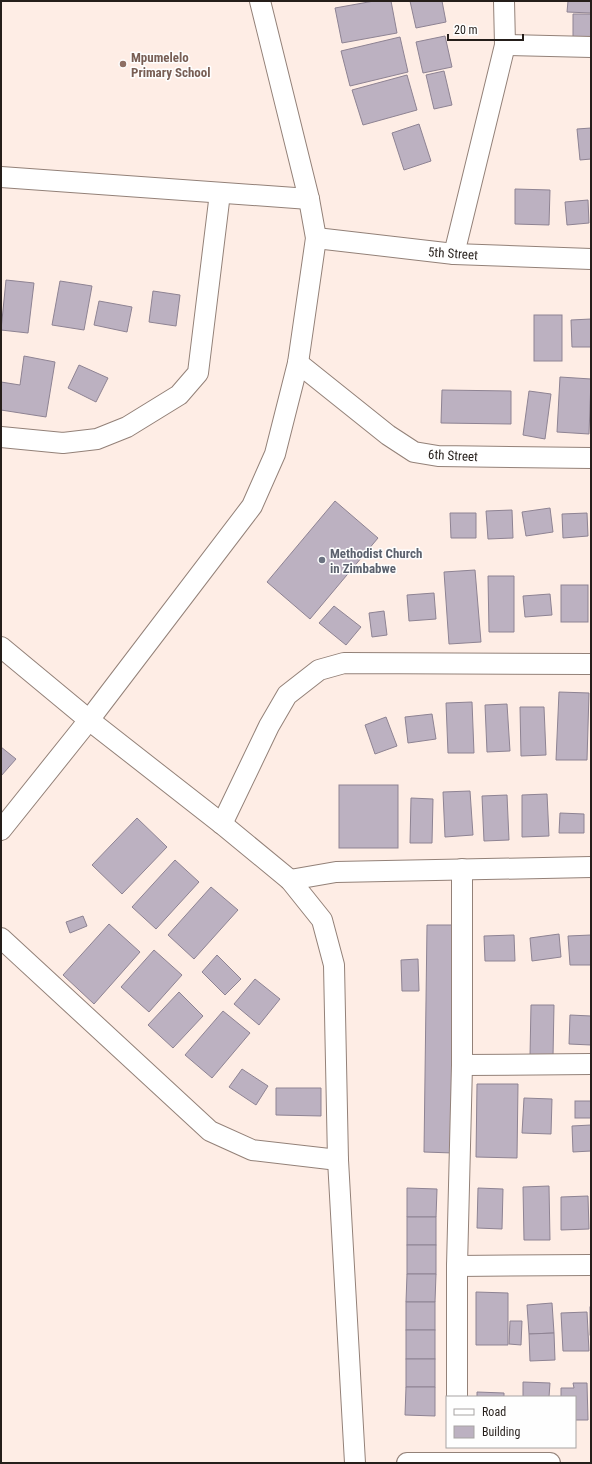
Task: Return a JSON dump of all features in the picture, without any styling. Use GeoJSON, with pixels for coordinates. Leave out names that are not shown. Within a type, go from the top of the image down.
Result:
{"type":"FeatureCollection","features":[{"type":"Feature","properties":{"kind":"street"},"geometry":{"type":"LineString","coordinates":[[1,830],[89,720],[252,506],[274,454],[298,363],[316,238],[309,199],[260,1]]}},
{"type":"Feature","properties":{"kind":"street"},"geometry":{"type":"LineString","coordinates":[[454,254],[505,45],[504,1]]}},
{"type":"Feature","properties":{"kind":"street"},"geometry":{"type":"LineString","coordinates":[[505,45],[591,47]]}},
{"type":"Feature","properties":{"kind":"street"},"geometry":{"type":"LineString","coordinates":[[1,177],[309,199]]}},
{"type":"Feature","properties":{"kind":"street"},"geometry":{"type":"LineString","coordinates":[[1,437],[63,443],[97,439],[127,427],[180,395],[198,373],[220,193]]}},
{"type":"Feature","properties":{"kind":"street","name":"5th Street"},"geometry":{"type":"LineString","coordinates":[[316,238],[454,254],[591,258]]}},
{"type":"Feature","properties":{"kind":"street","name":"6th Street"},"geometry":{"type":"LineString","coordinates":[[298,363],[388,435],[414,452],[438,456],[591,458]]}},
{"type":"Feature","properties":{"kind":"street"},"geometry":{"type":"LineString","coordinates":[[1,647],[89,720],[222,824],[290,880],[322,920],[334,966],[338,1160],[355,1463]]}},
{"type":"Feature","properties":{"kind":"street"},"geometry":{"type":"LineString","coordinates":[[222,824],[269,726],[287,695],[319,670],[344,663],[591,664]]}},
{"type":"Feature","properties":{"kind":"street"},"geometry":{"type":"LineString","coordinates":[[290,880],[336,872],[591,867]]}},
{"type":"Feature","properties":{"kind":"street"},"geometry":{"type":"LineString","coordinates":[[457,1396],[457,1266],[462,1065],[462,869]]}},
{"type":"Feature","properties":{"kind":"street"},"geometry":{"type":"LineString","coordinates":[[1,938],[210,1131],[252,1150],[338,1160]]}},
{"type":"Feature","properties":{"kind":"street"},"geometry":{"type":"LineString","coordinates":[[462,1065],[591,1064]]}},
{"type":"Feature","properties":{"kind":"street"},"geometry":{"type":"LineString","coordinates":[[457,1266],[591,1265]]}},
{"type":"Feature","properties":{"kind":"street"},"geometry":{"type":"LineString","coordinates":[[407,1463],[457,1457],[550,1463]]}},
{"type":"Feature","properties":{"kind":"building"},"geometry":{"type":"Polygon","coordinates":[[[374,1],[391,1],[397,33],[342,43],[335,8],[374,1]]]}},
{"type":"Feature","properties":{"kind":"building"},"geometry":{"type":"Polygon","coordinates":[[[410,1],[442,1],[446,22],[416,28],[410,1]]]}},
{"type":"Feature","properties":{"kind":"building"},"geometry":{"type":"Polygon","coordinates":[[[568,1],[591,1],[591,13],[567,12],[568,1]]]}},
{"type":"Feature","properties":{"kind":"building"},"geometry":{"type":"Polygon","coordinates":[[[573,14],[591,14],[591,39],[573,38],[573,14]]]}},
{"type":"Feature","properties":{"kind":"building"},"geometry":{"type":"Polygon","coordinates":[[[445,36],[452,67],[423,73],[416,42],[445,36]]]}},
{"type":"Feature","properties":{"kind":"building"},"geometry":{"type":"Polygon","coordinates":[[[400,37],[408,72],[350,86],[341,51],[400,37]]]}},
{"type":"Feature","properties":{"kind":"building"},"geometry":{"type":"Polygon","coordinates":[[[444,71],[452,105],[434,109],[426,75],[444,71]]]}},
{"type":"Feature","properties":{"kind":"building"},"geometry":{"type":"Polygon","coordinates":[[[407,75],[417,110],[363,125],[352,90],[407,75]]]}},
{"type":"Feature","properties":{"kind":"building"},"geometry":{"type":"Polygon","coordinates":[[[419,124],[431,161],[404,170],[392,133],[419,124]]]}},
{"type":"Feature","properties":{"kind":"building"},"geometry":{"type":"Polygon","coordinates":[[[591,128],[591,159],[580,160],[577,129],[591,128]]]}},
{"type":"Feature","properties":{"kind":"building"},"geometry":{"type":"Polygon","coordinates":[[[515,189],[550,190],[549,225],[515,224],[515,189]]]}},
{"type":"Feature","properties":{"kind":"building"},"geometry":{"type":"Polygon","coordinates":[[[588,200],[589,223],[567,225],[565,202],[588,200]]]}},
{"type":"Feature","properties":{"kind":"building"},"geometry":{"type":"Polygon","coordinates":[[[6,280],[34,283],[28,333],[1,330],[6,280]]]}},
{"type":"Feature","properties":{"kind":"building"},"geometry":{"type":"Polygon","coordinates":[[[60,281],[92,286],[84,330],[52,325],[60,281]]]}},
{"type":"Feature","properties":{"kind":"building"},"geometry":{"type":"Polygon","coordinates":[[[153,291],[180,295],[176,326],[149,322],[153,291]]]}},
{"type":"Feature","properties":{"kind":"building"},"geometry":{"type":"Polygon","coordinates":[[[99,301],[132,307],[127,332],[94,325],[99,301]]]}},
{"type":"Feature","properties":{"kind":"building"},"geometry":{"type":"Polygon","coordinates":[[[534,315],[562,315],[562,361],[534,361],[534,315]]]}},
{"type":"Feature","properties":{"kind":"building"},"geometry":{"type":"Polygon","coordinates":[[[591,319],[591,347],[572,347],[571,320],[591,319]]]}},
{"type":"Feature","properties":{"kind":"building"},"geometry":{"type":"Polygon","coordinates":[[[24,356],[55,362],[46,417],[1,410],[1,382],[20,385],[24,356]]]}},
{"type":"Feature","properties":{"kind":"building"},"geometry":{"type":"Polygon","coordinates":[[[79,365],[108,378],[96,402],[68,388],[79,365]]]}},
{"type":"Feature","properties":{"kind":"building"},"geometry":{"type":"Polygon","coordinates":[[[560,377],[591,379],[589,434],[557,432],[560,377]]]}},
{"type":"Feature","properties":{"kind":"building"},"geometry":{"type":"Polygon","coordinates":[[[442,390],[511,391],[511,424],[441,423],[442,390]]]}},
{"type":"Feature","properties":{"kind":"building"},"geometry":{"type":"Polygon","coordinates":[[[529,391],[551,394],[545,439],[523,435],[529,391]]]}},
{"type":"Feature","properties":{"kind":"building","name":"Methodist Church in Zimbabwe"},"geometry":{"type":"Polygon","coordinates":[[[335,501],[378,538],[310,619],[267,582],[335,501]]]}},
{"type":"Feature","properties":{"kind":"building"},"geometry":{"type":"Polygon","coordinates":[[[550,508],[553,532],[526,536],[522,512],[550,508]]]}},
{"type":"Feature","properties":{"kind":"building"},"geometry":{"type":"Polygon","coordinates":[[[512,510],[513,538],[488,539],[486,511],[512,510]]]}},
{"type":"Feature","properties":{"kind":"building"},"geometry":{"type":"Polygon","coordinates":[[[450,513],[476,513],[476,538],[451,538],[450,513]]]}},
{"type":"Feature","properties":{"kind":"building"},"geometry":{"type":"Polygon","coordinates":[[[587,513],[588,536],[563,538],[562,514],[587,513]]]}},
{"type":"Feature","properties":{"kind":"building"},"geometry":{"type":"Polygon","coordinates":[[[475,570],[481,642],[449,644],[444,572],[475,570]]]}},
{"type":"Feature","properties":{"kind":"building"},"geometry":{"type":"Polygon","coordinates":[[[488,576],[514,576],[514,632],[489,632],[488,576]]]}},
{"type":"Feature","properties":{"kind":"building"},"geometry":{"type":"Polygon","coordinates":[[[561,585],[588,585],[588,622],[561,622],[561,585]]]}},
{"type":"Feature","properties":{"kind":"building"},"geometry":{"type":"Polygon","coordinates":[[[434,593],[436,619],[409,621],[407,595],[434,593]]]}},
{"type":"Feature","properties":{"kind":"building"},"geometry":{"type":"Polygon","coordinates":[[[550,594],[552,615],[525,617],[523,596],[550,594]]]}},
{"type":"Feature","properties":{"kind":"building"},"geometry":{"type":"Polygon","coordinates":[[[334,606],[361,627],[346,645],[319,623],[334,606]]]}},
{"type":"Feature","properties":{"kind":"building"},"geometry":{"type":"Polygon","coordinates":[[[384,611],[387,635],[372,637],[369,613],[384,611]]]}},
{"type":"Feature","properties":{"kind":"building"},"geometry":{"type":"Polygon","coordinates":[[[559,692],[589,693],[587,760],[556,760],[559,692]]]}},
{"type":"Feature","properties":{"kind":"building"},"geometry":{"type":"Polygon","coordinates":[[[472,702],[474,753],[448,753],[446,703],[472,702]]]}},
{"type":"Feature","properties":{"kind":"building"},"geometry":{"type":"Polygon","coordinates":[[[507,704],[510,751],[487,752],[485,705],[507,704]]]}},
{"type":"Feature","properties":{"kind":"building"},"geometry":{"type":"Polygon","coordinates":[[[520,707],[544,707],[546,755],[521,756],[520,707]]]}},
{"type":"Feature","properties":{"kind":"building"},"geometry":{"type":"Polygon","coordinates":[[[432,714],[436,739],[408,743],[405,717],[432,714]]]}},
{"type":"Feature","properties":{"kind":"building"},"geometry":{"type":"Polygon","coordinates":[[[386,717],[397,746],[375,754],[365,725],[386,717]]]}},
{"type":"Feature","properties":{"kind":"building"},"geometry":{"type":"Polygon","coordinates":[[[1,747],[16,759],[1,776],[1,747]]]}},
{"type":"Feature","properties":{"kind":"building"},"geometry":{"type":"Polygon","coordinates":[[[339,785],[398,785],[398,848],[339,848],[339,785]]]}},
{"type":"Feature","properties":{"kind":"building"},"geometry":{"type":"Polygon","coordinates":[[[470,791],[473,835],[445,837],[443,792],[470,791]]]}},
{"type":"Feature","properties":{"kind":"building"},"geometry":{"type":"Polygon","coordinates":[[[547,794],[549,836],[522,837],[522,795],[547,794]]]}},
{"type":"Feature","properties":{"kind":"building"},"geometry":{"type":"Polygon","coordinates":[[[507,795],[509,840],[484,841],[482,796],[507,795]]]}},
{"type":"Feature","properties":{"kind":"building"},"geometry":{"type":"Polygon","coordinates":[[[411,798],[433,799],[432,843],[410,843],[411,798]]]}},
{"type":"Feature","properties":{"kind":"building"},"geometry":{"type":"Polygon","coordinates":[[[560,813],[584,814],[584,833],[559,833],[560,813]]]}},
{"type":"Feature","properties":{"kind":"building"},"geometry":{"type":"Polygon","coordinates":[[[137,818],[167,847],[122,894],[92,865],[137,818]]]}},
{"type":"Feature","properties":{"kind":"building"},"geometry":{"type":"Polygon","coordinates":[[[175,860],[199,882],[156,929],[132,907],[175,860]]]}},
{"type":"Feature","properties":{"kind":"building"},"geometry":{"type":"Polygon","coordinates":[[[211,887],[238,910],[194,959],[168,935],[211,887]]]}},
{"type":"Feature","properties":{"kind":"building"},"geometry":{"type":"Polygon","coordinates":[[[83,916],[87,926],[70,933],[66,922],[83,916]]]}},
{"type":"Feature","properties":{"kind":"building"},"geometry":{"type":"Polygon","coordinates":[[[109,924],[140,952],[94,1004],[63,975],[109,924]]]}},
{"type":"Feature","properties":{"kind":"building"},"geometry":{"type":"Polygon","coordinates":[[[427,925],[456,925],[453,1153],[424,1152],[427,925]]]}},
{"type":"Feature","properties":{"kind":"building"},"geometry":{"type":"Polygon","coordinates":[[[559,934],[561,957],[532,961],[530,938],[559,934]]]}},
{"type":"Feature","properties":{"kind":"building"},"geometry":{"type":"Polygon","coordinates":[[[514,935],[515,961],[485,961],[484,936],[514,935]]]}},
{"type":"Feature","properties":{"kind":"building"},"geometry":{"type":"Polygon","coordinates":[[[591,935],[591,965],[570,965],[568,936],[591,935]]]}},
{"type":"Feature","properties":{"kind":"building"},"geometry":{"type":"Polygon","coordinates":[[[154,950],[182,975],[149,1012],[121,987],[154,950]]]}},
{"type":"Feature","properties":{"kind":"building"},"geometry":{"type":"Polygon","coordinates":[[[217,955],[241,979],[225,995],[202,972],[217,955]]]}},
{"type":"Feature","properties":{"kind":"building"},"geometry":{"type":"Polygon","coordinates":[[[418,959],[419,991],[402,991],[401,960],[418,959]]]}},
{"type":"Feature","properties":{"kind":"building"},"geometry":{"type":"Polygon","coordinates":[[[255,979],[280,999],[259,1025],[234,1004],[255,979]]]}},
{"type":"Feature","properties":{"kind":"building"},"geometry":{"type":"Polygon","coordinates":[[[179,992],[203,1016],[173,1048],[148,1025],[179,992]]]}},
{"type":"Feature","properties":{"kind":"building"},"geometry":{"type":"Polygon","coordinates":[[[531,1005],[554,1005],[553,1057],[530,1056],[531,1005]]]}},
{"type":"Feature","properties":{"kind":"building"},"geometry":{"type":"Polygon","coordinates":[[[223,1011],[250,1033],[212,1078],[185,1055],[223,1011]]]}},
{"type":"Feature","properties":{"kind":"building"},"geometry":{"type":"Polygon","coordinates":[[[570,1015],[591,1016],[591,1045],[569,1044],[570,1015]]]}},
{"type":"Feature","properties":{"kind":"building"},"geometry":{"type":"Polygon","coordinates":[[[242,1069],[268,1086],[256,1105],[229,1087],[242,1069]]]}},
{"type":"Feature","properties":{"kind":"building"},"geometry":{"type":"Polygon","coordinates":[[[477,1084],[518,1084],[517,1158],[476,1157],[477,1084]]]}},
{"type":"Feature","properties":{"kind":"building"},"geometry":{"type":"Polygon","coordinates":[[[276,1088],[321,1088],[321,1116],[276,1115],[276,1088]]]}},
{"type":"Feature","properties":{"kind":"building"},"geometry":{"type":"Polygon","coordinates":[[[524,1098],[552,1099],[551,1134],[522,1133],[524,1098]]]}},
{"type":"Feature","properties":{"kind":"building"},"geometry":{"type":"Polygon","coordinates":[[[575,1101],[591,1101],[591,1118],[575,1118],[575,1101]]]}},
{"type":"Feature","properties":{"kind":"building"},"geometry":{"type":"Polygon","coordinates":[[[591,1125],[591,1151],[573,1152],[572,1126],[591,1125]]]}},
{"type":"Feature","properties":{"kind":"building"},"geometry":{"type":"Polygon","coordinates":[[[549,1186],[550,1240],[524,1240],[523,1187],[549,1186]]]}},
{"type":"Feature","properties":{"kind":"building"},"geometry":{"type":"Polygon","coordinates":[[[407,1188],[437,1189],[436,1217],[407,1217],[407,1188]]]}},
{"type":"Feature","properties":{"kind":"building"},"geometry":{"type":"Polygon","coordinates":[[[478,1188],[503,1189],[502,1229],[477,1228],[478,1188]]]}},
{"type":"Feature","properties":{"kind":"building"},"geometry":{"type":"Polygon","coordinates":[[[588,1196],[589,1229],[561,1230],[561,1197],[588,1196]]]}},
{"type":"Feature","properties":{"kind":"building"},"geometry":{"type":"Polygon","coordinates":[[[407,1217],[436,1217],[436,1245],[407,1245],[407,1217]]]}},
{"type":"Feature","properties":{"kind":"building"},"geometry":{"type":"Polygon","coordinates":[[[407,1245],[436,1245],[436,1274],[407,1274],[407,1245]]]}},
{"type":"Feature","properties":{"kind":"building"},"geometry":{"type":"Polygon","coordinates":[[[407,1274],[436,1274],[435,1302],[406,1302],[407,1274]]]}},
{"type":"Feature","properties":{"kind":"building"},"geometry":{"type":"Polygon","coordinates":[[[476,1292],[508,1293],[508,1345],[476,1345],[476,1292]]]}},
{"type":"Feature","properties":{"kind":"building"},"geometry":{"type":"Polygon","coordinates":[[[406,1302],[435,1302],[435,1330],[406,1330],[406,1302]]]}},
{"type":"Feature","properties":{"kind":"building"},"geometry":{"type":"Polygon","coordinates":[[[552,1303],[554,1333],[529,1334],[527,1305],[552,1303]]]}},
{"type":"Feature","properties":{"kind":"building"},"geometry":{"type":"Polygon","coordinates":[[[591,1307],[591,1335],[590,1335],[591,1307]]]}},
{"type":"Feature","properties":{"kind":"building"},"geometry":{"type":"Polygon","coordinates":[[[587,1312],[589,1351],[563,1351],[561,1313],[587,1312]]]}},
{"type":"Feature","properties":{"kind":"building"},"geometry":{"type":"Polygon","coordinates":[[[510,1321],[522,1321],[521,1345],[509,1344],[510,1321]]]}},
{"type":"Feature","properties":{"kind":"building"},"geometry":{"type":"Polygon","coordinates":[[[406,1330],[435,1330],[435,1359],[406,1359],[406,1330]]]}},
{"type":"Feature","properties":{"kind":"building"},"geometry":{"type":"Polygon","coordinates":[[[554,1333],[555,1360],[530,1361],[529,1334],[554,1333]]]}},
{"type":"Feature","properties":{"kind":"building"},"geometry":{"type":"Polygon","coordinates":[[[406,1359],[435,1359],[435,1387],[406,1387],[406,1359]]]}},
{"type":"Feature","properties":{"kind":"building"},"geometry":{"type":"Polygon","coordinates":[[[523,1382],[550,1383],[549,1396],[523,1396],[523,1382]]]}},
{"type":"Feature","properties":{"kind":"building"},"geometry":{"type":"Polygon","coordinates":[[[573,1383],[587,1383],[588,1420],[576,1420],[576,1396],[561,1396],[561,1388],[574,1388],[573,1383]]]}},
{"type":"Feature","properties":{"kind":"building"},"geometry":{"type":"Polygon","coordinates":[[[406,1387],[435,1387],[435,1416],[405,1415],[406,1387]]]}},
{"type":"Feature","properties":{"kind":"building"},"geometry":{"type":"Polygon","coordinates":[[[477,1392],[504,1393],[504,1396],[477,1396],[477,1392]]]}},
{"type":"Feature","properties":{"kind":"place","name":"Mpumelelo Primary School"},"geometry":{"type":"Point","coordinates":[123,64]}},
{"type":"Feature","properties":{"kind":"place","name":"Methodist Church in Zimbabwe"},"geometry":{"type":"Point","coordinates":[322,560]}}]}
